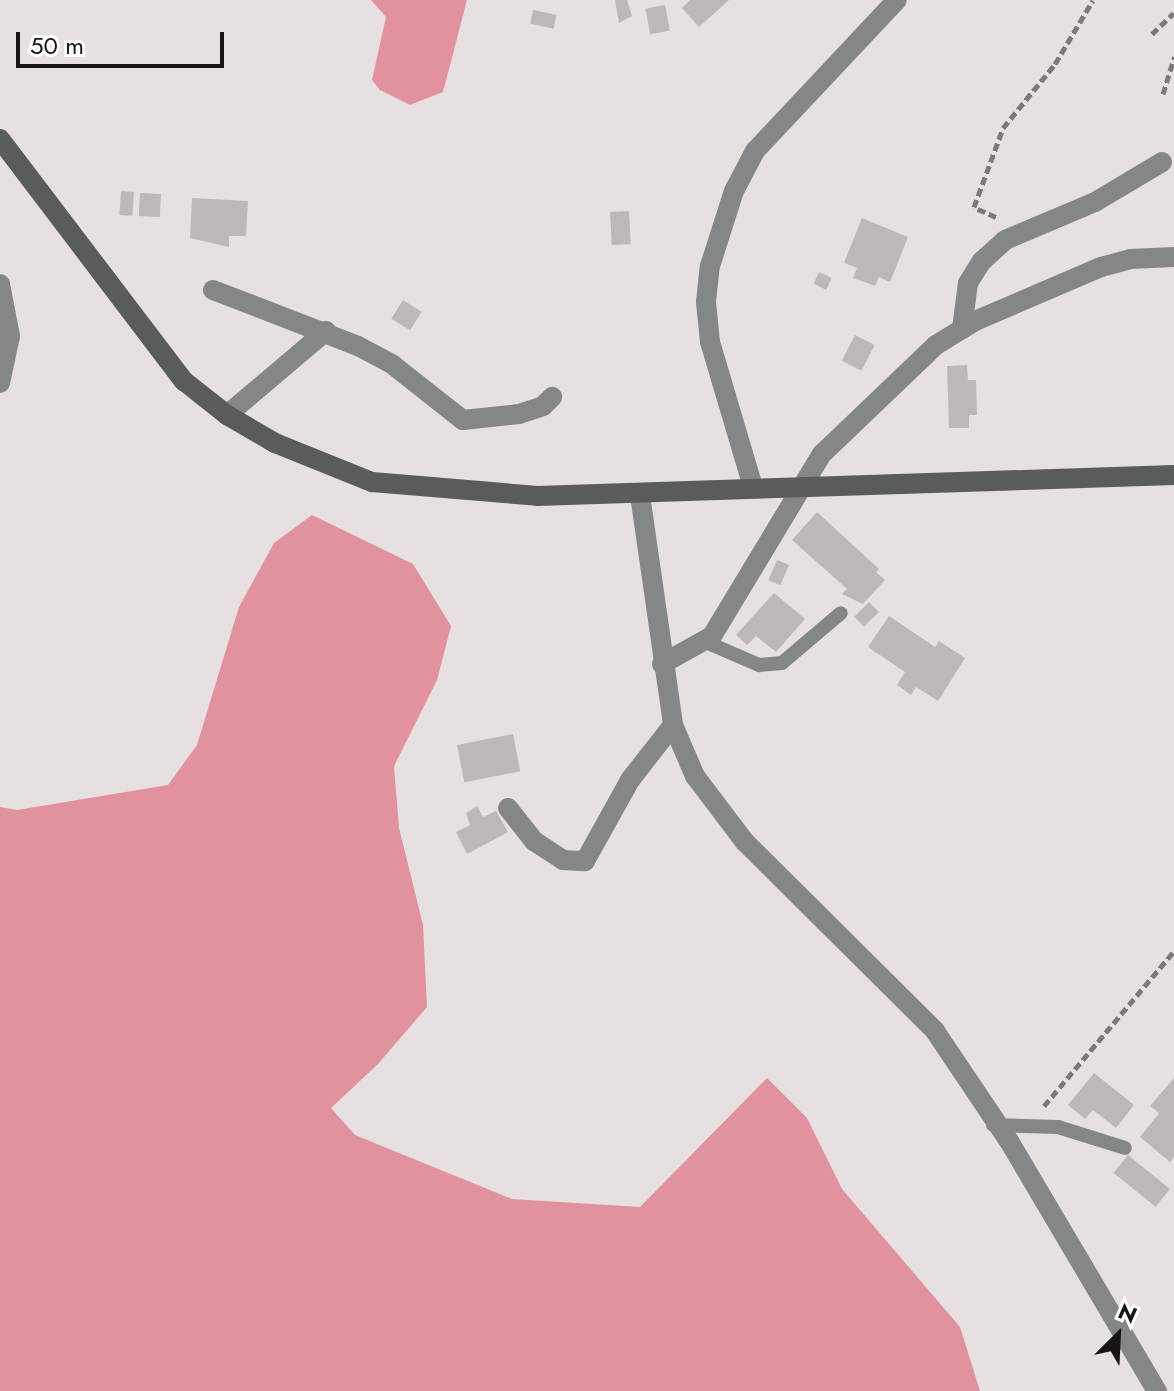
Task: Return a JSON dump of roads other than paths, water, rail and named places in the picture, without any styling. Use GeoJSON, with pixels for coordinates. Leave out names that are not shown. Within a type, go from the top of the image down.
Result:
{"type":"FeatureCollection","features":[{"type":"Feature","properties":{"kind":"street"},"geometry":{"type":"LineString","coordinates":[[753,487],[710,342],[706,302],[710,266],[734,191],[755,151],[897,0]]}},
{"type":"Feature","properties":{"kind":"street"},"geometry":{"type":"LineString","coordinates":[[0,139],[184,381],[227,415],[309,459],[372,482],[537,496],[640,495],[800,484],[1174,475]]}},
{"type":"Feature","properties":{"kind":"street"},"geometry":{"type":"LineString","coordinates":[[962,329],[968,283],[982,261],[1005,240],[1095,202],[1162,162]]}},
{"type":"Feature","properties":{"kind":"street"},"geometry":{"type":"LineString","coordinates":[[662,664],[706,642],[800,484],[862,412],[936,345],[962,329],[1101,267],[1130,259],[1174,257]]}},
{"type":"Feature","properties":{"kind":"street"},"geometry":{"type":"LineString","coordinates":[[0,284],[10,336],[0,383]]}},
{"type":"Feature","properties":{"kind":"street"},"geometry":{"type":"LineString","coordinates":[[213,290],[326,331],[393,365],[463,420],[519,414],[543,406],[552,397]]}},
{"type":"Feature","properties":{"kind":"street"},"geometry":{"type":"LineString","coordinates":[[227,415],[326,331]]}},
{"type":"Feature","properties":{"kind":"street"},"geometry":{"type":"LineString","coordinates":[[640,495],[673,725],[695,776],[723,815],[935,1031],[993,1125],[1009,1141],[1157,1391]]}},
{"type":"Feature","properties":{"kind":"street"},"geometry":{"type":"LineString","coordinates":[[508,808],[534,841],[563,860],[585,861],[630,780],[673,725]]}},
{"type":"Feature","properties":{"kind":"lane"},"geometry":{"type":"LineString","coordinates":[[706,642],[759,665],[782,663],[841,613]]}},
{"type":"Feature","properties":{"kind":"lane"},"geometry":{"type":"LineString","coordinates":[[993,1125],[1058,1127],[1125,1148]]}}]}
